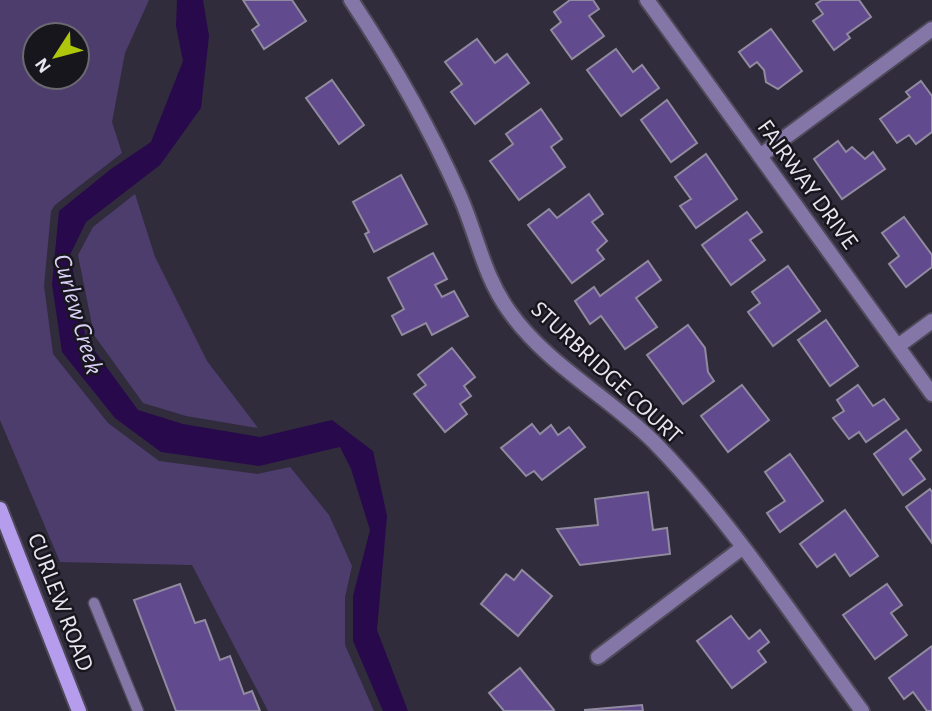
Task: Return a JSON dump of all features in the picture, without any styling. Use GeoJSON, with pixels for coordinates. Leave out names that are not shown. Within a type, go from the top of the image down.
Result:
{"type":"FeatureCollection","features":[{"type":"Feature","properties":{"kind":"main road","name":"CURLEW ROAD"},"geometry":{"type":"LineString","coordinates":[[0,509],[79,711]]}},
{"type":"Feature","properties":{"kind":"street","name":"STURBRIDGE COURT"},"geometry":{"type":"LineString","coordinates":[[351,0],[435,140],[463,202],[481,259],[509,312],[534,342],[612,404],[653,441],[700,491],[862,711]]}},
{"type":"Feature","properties":{"kind":"street","name":"FAIRWAY DRIVE"},"geometry":{"type":"LineString","coordinates":[[647,0],[932,394]]}},
{"type":"Feature","properties":{"kind":"street"},"geometry":{"type":"LineString","coordinates":[[760,156],[932,29]]}},
{"type":"Feature","properties":{"kind":"street"},"geometry":{"type":"LineString","coordinates":[[898,346],[932,321]]}},
{"type":"Feature","properties":{"kind":"street"},"geometry":{"type":"LineString","coordinates":[[598,657],[743,548]]}},
{"type":"Feature","properties":{"kind":"lane"},"geometry":{"type":"LineString","coordinates":[[94,603],[138,711]]}},
{"type":"Feature","properties":{"kind":"shaded area"},"geometry":{"type":"Polygon","coordinates":[[[0,0],[149,0],[125,53],[112,122],[122,153],[55,205],[51,211],[44,286],[53,354],[108,423],[159,461],[257,474],[290,467],[329,515],[352,566],[345,597],[345,645],[374,711],[268,711],[192,565],[60,562],[0,420],[0,0]]]}},
{"type":"Feature","properties":{"kind":"shaded area"},"geometry":{"type":"Polygon","coordinates":[[[135,194],[155,257],[207,361],[258,428],[186,416],[143,403],[94,335],[78,255],[93,227],[135,194]]]}},
{"type":"Feature","properties":{"kind":"water","name":"Curlew Creek"},"geometry":{"type":"Polygon","coordinates":[[[177,0],[203,0],[209,36],[201,108],[160,165],[86,222],[70,255],[86,339],[138,410],[183,424],[260,437],[332,420],[373,451],[387,516],[377,630],[408,711],[383,711],[353,641],[353,596],[370,530],[351,469],[340,447],[259,466],[161,452],[115,418],[62,352],[52,284],[59,211],[111,169],[151,142],[183,61],[176,26],[177,0]]]}},
{"type":"Feature","properties":{"kind":"building"},"geometry":{"type":"Polygon","coordinates":[[[243,0],[292,0],[306,21],[264,49],[252,30],[259,25],[243,0]]]}},
{"type":"Feature","properties":{"kind":"building"},"geometry":{"type":"Polygon","coordinates":[[[570,0],[593,0],[599,9],[589,16],[604,36],[572,59],[551,30],[561,22],[554,12],[570,0]]]}},
{"type":"Feature","properties":{"kind":"building"},"geometry":{"type":"Polygon","coordinates":[[[822,0],[859,0],[871,17],[847,34],[850,38],[834,50],[813,21],[823,14],[816,4],[822,0]]]}},
{"type":"Feature","properties":{"kind":"building"},"geometry":{"type":"Polygon","coordinates":[[[771,29],[802,71],[778,89],[766,82],[764,70],[757,62],[750,67],[739,52],[771,29]]]}},
{"type":"Feature","properties":{"kind":"building"},"geometry":{"type":"Polygon","coordinates":[[[477,39],[495,63],[507,54],[529,83],[475,124],[451,92],[462,84],[445,62],[477,39]]]}},
{"type":"Feature","properties":{"kind":"building"},"geometry":{"type":"Polygon","coordinates":[[[616,49],[633,72],[642,65],[659,88],[621,116],[587,70],[616,49]]]}},
{"type":"Feature","properties":{"kind":"building"},"geometry":{"type":"Polygon","coordinates":[[[332,80],[364,125],[339,144],[306,98],[332,80]]]}},
{"type":"Feature","properties":{"kind":"building"},"geometry":{"type":"Polygon","coordinates":[[[921,81],[932,96],[932,132],[916,144],[909,135],[897,143],[880,119],[910,97],[906,92],[921,81]]]}},
{"type":"Feature","properties":{"kind":"building"},"geometry":{"type":"Polygon","coordinates":[[[667,100],[697,143],[671,162],[641,120],[667,100]]]}},
{"type":"Feature","properties":{"kind":"building"},"geometry":{"type":"Polygon","coordinates":[[[541,109],[562,139],[551,147],[565,167],[519,200],[490,161],[513,144],[506,134],[541,109]]]}},
{"type":"Feature","properties":{"kind":"building"},"geometry":{"type":"Polygon","coordinates":[[[838,141],[846,152],[852,147],[865,159],[873,152],[885,169],[842,199],[814,159],[838,141]]]}},
{"type":"Feature","properties":{"kind":"building"},"geometry":{"type":"Polygon","coordinates":[[[706,154],[737,199],[696,228],[680,206],[691,199],[675,177],[706,154]]]}},
{"type":"Feature","properties":{"kind":"building"},"geometry":{"type":"Polygon","coordinates":[[[401,175],[427,224],[374,252],[365,234],[369,232],[353,202],[401,175]]]}},
{"type":"Feature","properties":{"kind":"building"},"geometry":{"type":"Polygon","coordinates":[[[589,194],[603,214],[592,222],[607,241],[597,250],[604,259],[572,283],[528,225],[549,209],[557,218],[589,194]]]}},
{"type":"Feature","properties":{"kind":"building"},"geometry":{"type":"Polygon","coordinates":[[[747,212],[762,232],[750,240],[765,260],[731,285],[702,245],[747,212]]]}},
{"type":"Feature","properties":{"kind":"building"},"geometry":{"type":"Polygon","coordinates":[[[904,217],[932,255],[932,267],[906,287],[889,264],[899,256],[882,233],[904,217]]]}},
{"type":"Feature","properties":{"kind":"building"},"geometry":{"type":"Polygon","coordinates":[[[433,253],[447,279],[435,285],[442,297],[454,291],[468,316],[432,335],[426,323],[402,335],[392,316],[404,309],[388,278],[433,253]]]}},
{"type":"Feature","properties":{"kind":"building"},"geometry":{"type":"Polygon","coordinates":[[[648,261],[661,280],[636,298],[657,327],[625,349],[601,316],[590,324],[575,301],[594,287],[600,296],[648,261]]]}},
{"type":"Feature","properties":{"kind":"building"},"geometry":{"type":"Polygon","coordinates":[[[788,266],[820,311],[773,346],[748,312],[760,303],[752,292],[788,266]]]}},
{"type":"Feature","properties":{"kind":"building"},"geometry":{"type":"Polygon","coordinates":[[[826,320],[858,366],[830,386],[798,340],[826,320]]]}},
{"type":"Feature","properties":{"kind":"building"},"geometry":{"type":"Polygon","coordinates":[[[688,325],[705,348],[708,372],[714,381],[683,404],[647,355],[688,325]]]}},
{"type":"Feature","properties":{"kind":"building"},"geometry":{"type":"Polygon","coordinates":[[[452,348],[475,377],[464,386],[471,396],[460,404],[467,414],[445,432],[414,394],[426,385],[418,375],[452,348]]]}},
{"type":"Feature","properties":{"kind":"building"},"geometry":{"type":"Polygon","coordinates":[[[742,385],[769,420],[728,452],[701,416],[742,385]]]}},
{"type":"Feature","properties":{"kind":"building"},"geometry":{"type":"Polygon","coordinates":[[[858,385],[873,406],[884,399],[899,419],[866,442],[859,432],[849,439],[833,418],[844,411],[837,400],[858,385]]]}},
{"type":"Feature","properties":{"kind":"building"},"geometry":{"type":"Polygon","coordinates":[[[532,424],[540,434],[551,425],[558,435],[569,427],[585,447],[542,480],[534,471],[526,476],[501,448],[532,424]]]}},
{"type":"Feature","properties":{"kind":"building"},"geometry":{"type":"Polygon","coordinates":[[[906,430],[921,450],[910,459],[925,479],[903,495],[874,454],[906,430]]]}},
{"type":"Feature","properties":{"kind":"building"},"geometry":{"type":"Polygon","coordinates":[[[790,454],[823,501],[780,532],[767,513],[785,501],[765,472],[790,454]]]}},
{"type":"Feature","properties":{"kind":"building"},"geometry":{"type":"Polygon","coordinates":[[[930,489],[932,492],[932,543],[906,507],[930,489]]]}},
{"type":"Feature","properties":{"kind":"building"},"geometry":{"type":"Polygon","coordinates":[[[648,492],[653,530],[667,528],[670,554],[580,565],[557,529],[598,525],[595,499],[648,492]]]}},
{"type":"Feature","properties":{"kind":"building"},"geometry":{"type":"Polygon","coordinates":[[[845,510],[878,556],[850,576],[835,554],[817,567],[800,544],[845,510]]]}},
{"type":"Feature","properties":{"kind":"building"},"geometry":{"type":"Polygon","coordinates":[[[522,570],[552,596],[518,636],[481,604],[506,574],[514,580],[522,570]]]}},
{"type":"Feature","properties":{"kind":"building"},"geometry":{"type":"Polygon","coordinates":[[[180,584],[195,623],[205,620],[220,660],[230,656],[244,694],[252,691],[260,711],[176,711],[134,600],[180,584]]]}},
{"type":"Feature","properties":{"kind":"building"},"geometry":{"type":"Polygon","coordinates":[[[887,584],[902,605],[891,613],[907,635],[875,659],[843,615],[887,584]]]}},
{"type":"Feature","properties":{"kind":"building"},"geometry":{"type":"Polygon","coordinates":[[[731,616],[749,639],[760,630],[769,642],[758,651],[766,662],[732,688],[697,641],[731,616]]]}},
{"type":"Feature","properties":{"kind":"building"},"geometry":{"type":"Polygon","coordinates":[[[932,646],[932,711],[927,711],[913,692],[904,699],[889,678],[932,646]]]}},
{"type":"Feature","properties":{"kind":"building"},"geometry":{"type":"Polygon","coordinates":[[[520,668],[554,710],[504,711],[489,693],[520,668]]]}},
{"type":"Feature","properties":{"kind":"building"},"geometry":{"type":"Polygon","coordinates":[[[642,705],[643,711],[585,711],[585,710],[642,705]]]}}]}
